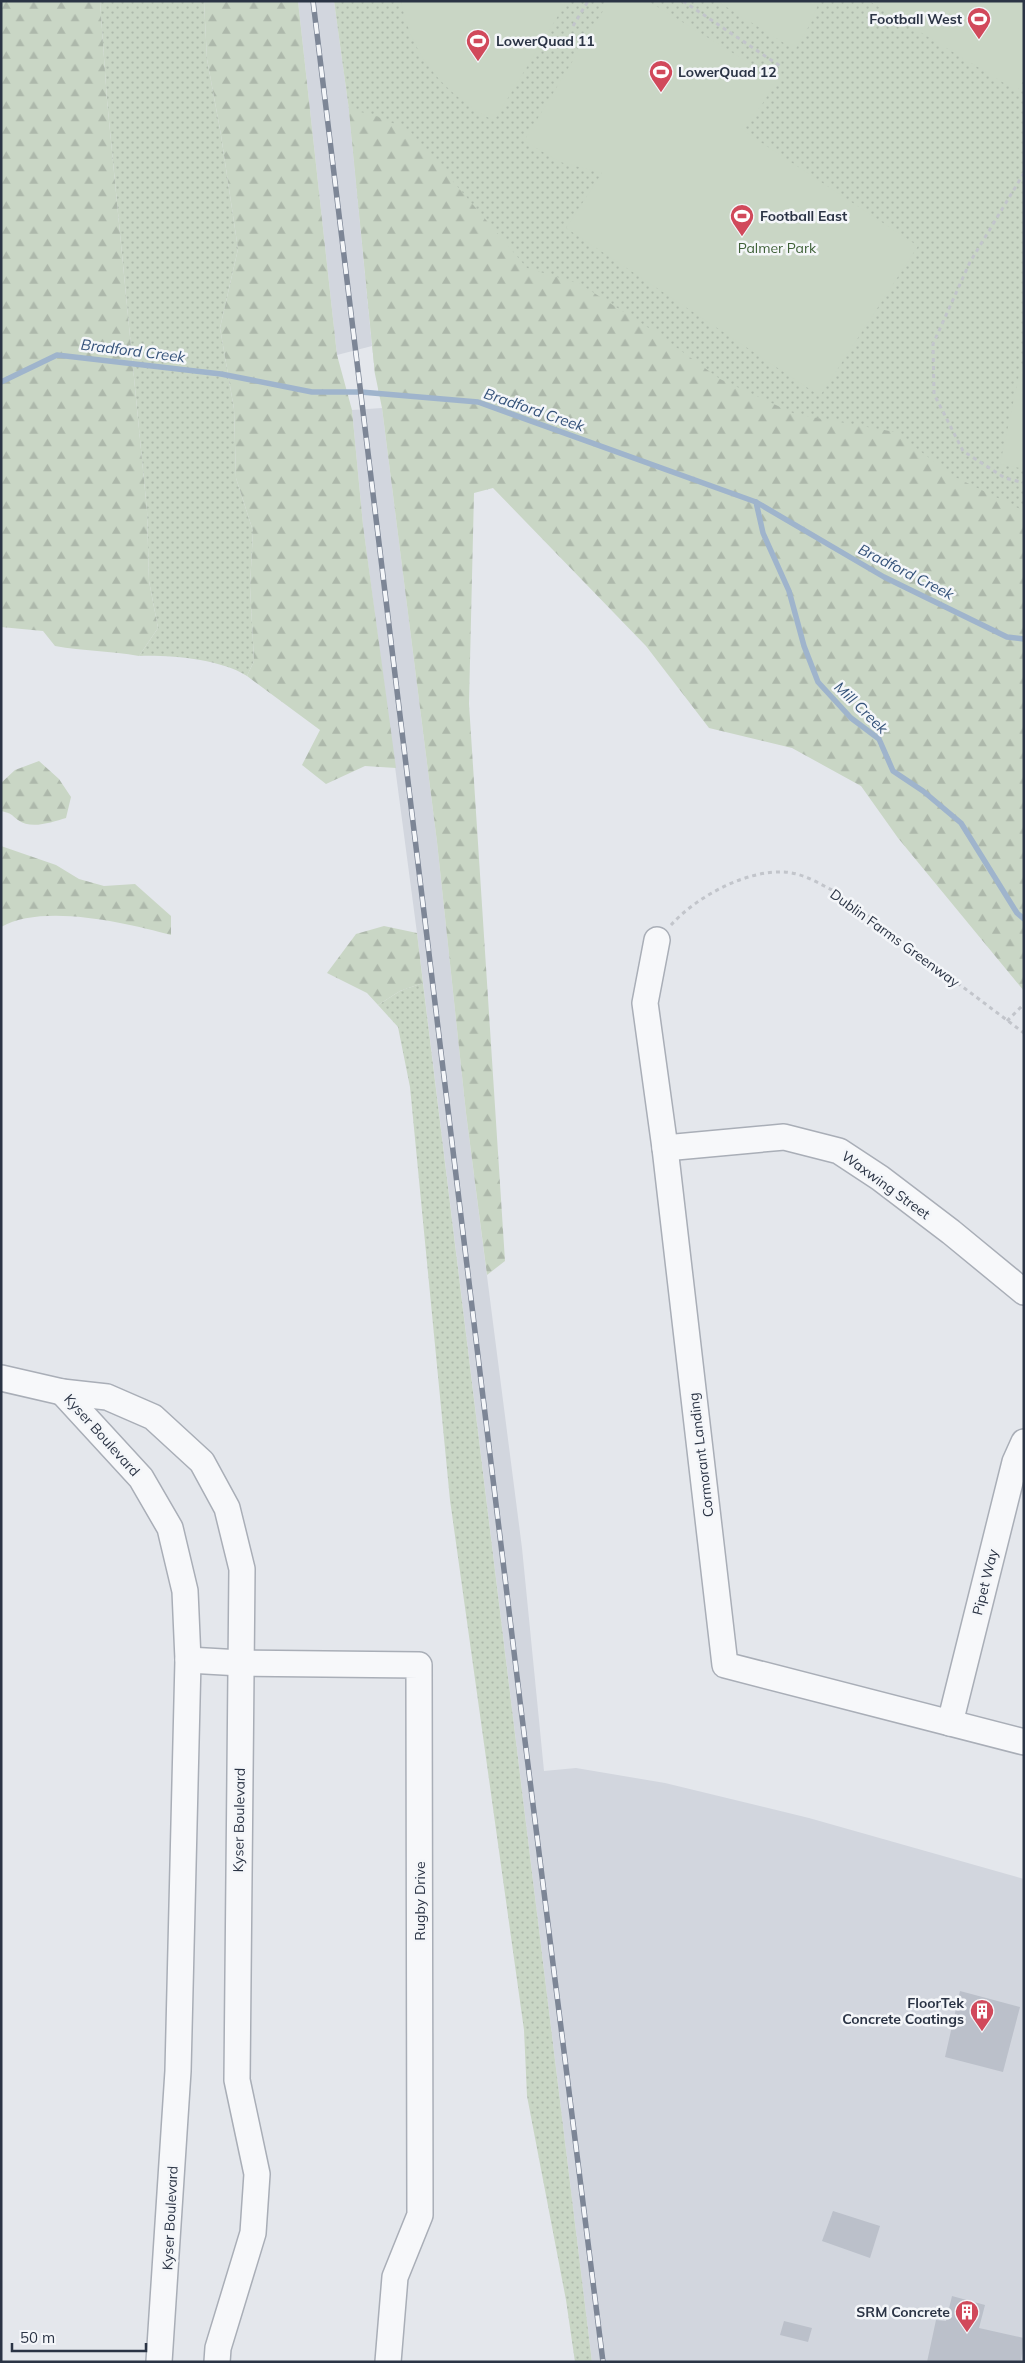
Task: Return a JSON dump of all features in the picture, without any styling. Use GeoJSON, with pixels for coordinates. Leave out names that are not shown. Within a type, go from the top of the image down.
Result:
{"type":"FeatureCollection","features":[{"type":"Feature","properties":{"kind":"street","name":"Cormorant Landing"},"geometry":{"type":"LineString","coordinates":[[657,940],[645,1003],[665,1148],[725,1665],[1024,1742]]}},
{"type":"Feature","properties":{"kind":"street","name":"Waxwing Street"},"geometry":{"type":"LineString","coordinates":[[665,1148],[784,1138],[839,1151],[911,1202],[1024,1292]]}},
{"type":"Feature","properties":{"kind":"street"},"geometry":{"type":"LineString","coordinates":[[1,1378],[62,1392]]}},
{"type":"Feature","properties":{"kind":"street","name":"Kyser Boulevard"},"geometry":{"type":"LineString","coordinates":[[62,1392],[141,1478],[170,1528],[185,1590],[188,1660],[178,2071],[159,2362]]}},
{"type":"Feature","properties":{"kind":"street","name":"Kyser Boulevard"},"geometry":{"type":"LineString","coordinates":[[62,1392],[107,1397],[153,1417],[202,1462],[227,1508],[242,1569],[237,2080],[257,2174],[253,2233],[218,2348],[217,2362]]}},
{"type":"Feature","properties":{"kind":"street","name":"Pipet Way"},"geometry":{"type":"LineString","coordinates":[[950,1723],[1015,1462],[1024,1442]]}},
{"type":"Feature","properties":{"kind":"street","name":"Rugby Drive"},"geometry":{"type":"LineString","coordinates":[[188,1660],[241,1663],[419,1665],[420,2215],[395,2277],[388,2362]]}},
{"type":"Feature","properties":{"kind":"path"},"geometry":{"type":"LineString","coordinates":[[573,26],[588,1]]}},
{"type":"Feature","properties":{"kind":"path"},"geometry":{"type":"LineString","coordinates":[[683,1],[780,66]]}},
{"type":"Feature","properties":{"kind":"path"},"geometry":{"type":"LineString","coordinates":[[1024,172],[970,262],[933,344],[934,394],[963,451],[1005,478],[1024,483]]}},
{"type":"Feature","properties":{"kind":"path","name":"Dublin Farms Greenway"},"geometry":{"type":"LineString","coordinates":[[657,940],[684,910],[708,894],[748,877],[784,872],[807,877],[838,893],[1024,1033]]}},
{"type":"Feature","properties":{"kind":"path"},"geometry":{"type":"LineString","coordinates":[[1007,1021],[1024,1004]]}},
{"type":"Feature","properties":{"kind":"shaded area"},"geometry":{"type":"Polygon","coordinates":[[[298,1],[334,1],[349,110],[372,346],[337,355],[298,1]]]}},
{"type":"Feature","properties":{"kind":"shaded area"},"geometry":{"type":"Polygon","coordinates":[[[382,408],[437,842],[466,1113],[522,1548],[544,1771],[576,1768],[665,1783],[809,1818],[1024,1879],[1024,2362],[592,2362],[417,933],[363,525],[352,410],[382,408]]]}},
{"type":"Feature","properties":{"kind":"green space"},"geometry":{"type":"Polygon","coordinates":[[[1,1],[100,1],[107,100],[147,511],[149,581],[158,628],[139,656],[55,646],[43,631],[1,627],[1,1]]]}},
{"type":"Feature","properties":{"kind":"green space"},"geometry":{"type":"Polygon","coordinates":[[[100,1],[204,1],[207,59],[221,135],[238,249],[220,328],[234,409],[236,478],[253,531],[250,586],[254,661],[247,676],[236,670],[195,659],[139,656],[158,628],[149,581],[147,511],[107,100],[100,1]]]}},
{"type":"Feature","properties":{"kind":"green space"},"geometry":{"type":"Polygon","coordinates":[[[204,1],[298,1],[337,355],[352,410],[363,525],[396,768],[365,766],[326,784],[302,765],[320,730],[247,676],[254,661],[250,586],[253,531],[236,478],[234,409],[220,328],[238,249],[221,135],[207,59],[204,1]]]}},
{"type":"Feature","properties":{"kind":"green space","name":"Palmer Park"},"geometry":{"type":"Polygon","coordinates":[[[334,1],[1024,1],[1024,639],[375,374],[349,110],[334,1]]]}},
{"type":"Feature","properties":{"kind":"green space","name":"LowerQuad 11"},"geometry":{"type":"Polygon","coordinates":[[[401,1],[567,1],[494,121],[460,99],[433,72],[413,40],[401,1]]]}},
{"type":"Feature","properties":{"kind":"green space","name":"Football East"},"geometry":{"type":"Polygon","coordinates":[[[609,1],[648,1],[777,80],[761,106],[741,129],[918,246],[820,396],[566,228],[602,173],[560,162],[524,141],[609,1]]]}},
{"type":"Feature","properties":{"kind":"green space"},"geometry":{"type":"Polygon","coordinates":[[[717,1],[819,1],[812,21],[795,50],[717,1]]]}},
{"type":"Feature","properties":{"kind":"green space","name":"Football West"},"geometry":{"type":"Polygon","coordinates":[[[869,1],[1024,1],[1024,80],[1017,91],[869,1]]]}},
{"type":"Feature","properties":{"kind":"green space"},"geometry":{"type":"Polygon","coordinates":[[[349,110],[371,114],[409,130],[527,268],[580,284],[655,332],[720,379],[795,414],[895,432],[953,476],[1024,511],[1024,991],[898,838],[861,786],[792,748],[709,728],[646,646],[493,488],[474,493],[469,704],[505,1261],[487,1275],[466,1113],[437,842],[382,408],[375,374],[349,110]]]}},
{"type":"Feature","properties":{"kind":"green space"},"geometry":{"type":"Polygon","coordinates":[[[1021,366],[1024,367],[1024,469],[1000,464],[1021,366]]]}},
{"type":"Feature","properties":{"kind":"green space"},"geometry":{"type":"Polygon","coordinates":[[[39,761],[59,779],[71,797],[66,818],[35,825],[23,823],[10,814],[1,811],[1,783],[15,770],[39,761]]]}},
{"type":"Feature","properties":{"kind":"green space"},"geometry":{"type":"Polygon","coordinates":[[[1,846],[56,865],[79,879],[104,886],[135,884],[171,916],[171,935],[132,925],[62,916],[39,916],[19,920],[1,927],[1,846]]]}},
{"type":"Feature","properties":{"kind":"green space"},"geometry":{"type":"Polygon","coordinates":[[[384,926],[417,933],[423,983],[400,991],[378,1005],[367,993],[327,973],[356,934],[384,926]]]}},
{"type":"Feature","properties":{"kind":"green space"},"geometry":{"type":"Polygon","coordinates":[[[423,983],[592,2362],[575,2362],[566,2300],[527,2096],[524,2030],[450,1500],[410,1087],[398,1027],[378,1005],[400,991],[423,983]]]}},
{"type":"Feature","properties":{"kind":"building","name":"FloorTek Concrete Coatings"},"geometry":{"type":"Polygon","coordinates":[[[960,1991],[1020,2007],[1003,2072],[945,2057],[960,1991]]]}},
{"type":"Feature","properties":{"kind":"building"},"geometry":{"type":"Polygon","coordinates":[[[833,2211],[880,2226],[870,2258],[822,2241],[833,2211]]]}},
{"type":"Feature","properties":{"kind":"building","name":"SRM Concrete"},"geometry":{"type":"Polygon","coordinates":[[[952,2296],[985,2305],[979,2328],[1024,2338],[1021,2362],[927,2362],[936,2320],[946,2321],[952,2296]]]}},
{"type":"Feature","properties":{"kind":"building"},"geometry":{"type":"Polygon","coordinates":[[[784,2321],[812,2328],[808,2342],[780,2335],[784,2321]]]}},
{"type":"Feature","properties":{"kind":"waterway","name":"Bradford Creek"},"geometry":{"type":"LineString","coordinates":[[1,382],[57,355],[221,374],[312,392],[361,392],[478,402],[756,502],[884,577],[1007,637],[1024,639]]}},
{"type":"Feature","properties":{"kind":"waterway","name":"Mill Creek"},"geometry":{"type":"LineString","coordinates":[[756,502],[763,533],[789,591],[804,646],[818,682],[851,718],[879,739],[893,771],[923,791],[961,823],[1017,913],[1024,919]]}},
{"type":"Feature","properties":{"kind":"railway"},"geometry":{"type":"LineString","coordinates":[[313,1],[520,1701],[603,2362]]}},
{"type":"Feature","properties":{"kind":"place","name":"Football West"},"geometry":{"type":"Point","coordinates":[979,40]}},
{"type":"Feature","properties":{"kind":"place","name":"LowerQuad 11"},"geometry":{"type":"Point","coordinates":[478,62]}},
{"type":"Feature","properties":{"kind":"place","name":"LowerQuad 12"},"geometry":{"type":"Point","coordinates":[661,93]}},
{"type":"Feature","properties":{"kind":"place","name":"Football East"},"geometry":{"type":"Point","coordinates":[742,237]}},
{"type":"Feature","properties":{"kind":"place","name":"FloorTek Concrete Coatings"},"geometry":{"type":"Point","coordinates":[982,2032]}},
{"type":"Feature","properties":{"kind":"place","name":"SRM Concrete"},"geometry":{"type":"Point","coordinates":[967,2333]}}]}
